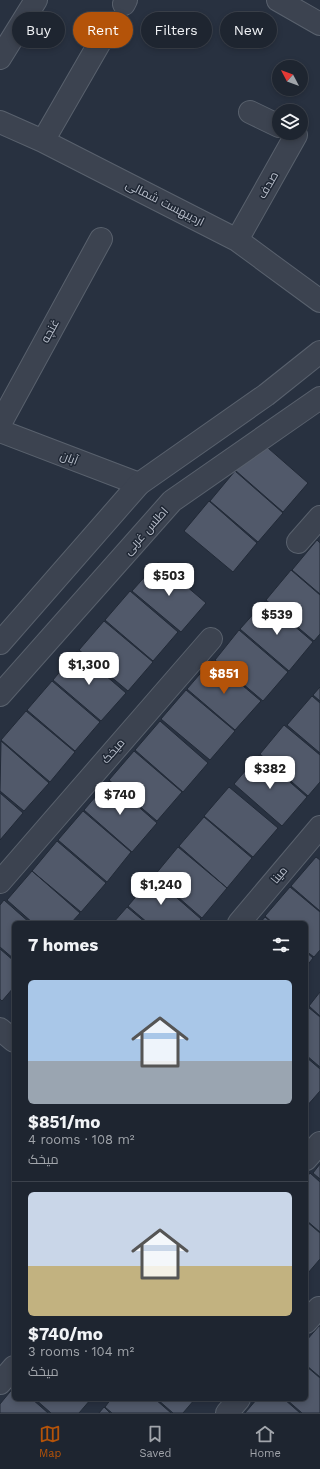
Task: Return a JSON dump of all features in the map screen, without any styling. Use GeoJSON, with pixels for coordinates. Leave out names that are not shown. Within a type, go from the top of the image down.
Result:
{"type":"FeatureCollection","features":[{"type":"Feature","properties":{"kind":"street"},"geometry":{"type":"LineString","coordinates":[[0,58],[36,0]]}},
{"type":"Feature","properties":{"kind":"street"},"geometry":{"type":"LineString","coordinates":[[278,0],[320,24]]}},
{"type":"Feature","properties":{"kind":"street"},"geometry":{"type":"LineString","coordinates":[[44,141],[97,48]]}},
{"type":"Feature","properties":{"kind":"street"},"geometry":{"type":"LineString","coordinates":[[250,112],[272,123]]}},
{"type":"Feature","properties":{"kind":"street","name":"اردیبهست شمالی"},"geometry":{"type":"LineString","coordinates":[[0,122],[44,141],[237,240],[320,301]]}},
{"type":"Feature","properties":{"kind":"street","name":"صدف"},"geometry":{"type":"LineString","coordinates":[[237,240],[293,140]]}},
{"type":"Feature","properties":{"kind":"street","name":"غنچه"},"geometry":{"type":"LineString","coordinates":[[0,424],[101,239]]}},
{"type":"Feature","properties":{"kind":"street"},"geometry":{"type":"LineString","coordinates":[[0,643],[139,484],[266,396],[320,352]]}},
{"type":"Feature","properties":{"kind":"street","name":"اطلس غربی"},"geometry":{"type":"LineString","coordinates":[[0,695],[172,501],[320,398]]}},
{"type":"Feature","properties":{"kind":"street","name":"آبان"},"geometry":{"type":"LineString","coordinates":[[0,431],[139,484]]}},
{"type":"Feature","properties":{"kind":"street"},"geometry":{"type":"LineString","coordinates":[[298,542],[320,517]]}},
{"type":"Feature","properties":{"kind":"street","name":"میخک"},"geometry":{"type":"LineString","coordinates":[[0,882],[211,639]]}},
{"type":"Feature","properties":{"kind":"street","name":"مینا"},"geometry":{"type":"LineString","coordinates":[[241,921],[320,827]]}},
{"type":"Feature","properties":{"kind":"street"},"geometry":{"type":"LineString","coordinates":[[308,1157],[320,1143]]}},
{"type":"Feature","properties":{"kind":"street"},"geometry":{"type":"LineString","coordinates":[[0,1383],[12,1369]]}},
{"type":"Feature","properties":{"kind":"street"},"geometry":{"type":"LineString","coordinates":[[227,1413],[237,1401]]}},
{"type":"Feature","properties":{"kind":"building"},"geometry":{"type":"Polygon","coordinates":[[[260,441],[308,483],[283,512],[235,470],[260,441]]]}},
{"type":"Feature","properties":{"kind":"building"},"geometry":{"type":"Polygon","coordinates":[[[235,471],[283,513],[258,542],[210,501],[235,471]]]}},
{"type":"Feature","properties":{"kind":"building"},"geometry":{"type":"Polygon","coordinates":[[[209,501],[257,543],[233,572],[184,531],[209,501]]]}},
{"type":"Feature","properties":{"kind":"building"},"geometry":{"type":"Polygon","coordinates":[[[317,540],[320,543],[320,594],[292,570],[317,540]]]}},
{"type":"Feature","properties":{"kind":"building"},"geometry":{"type":"Polygon","coordinates":[[[158,562],[206,603],[181,632],[132,591],[158,562]]]}},
{"type":"Feature","properties":{"kind":"building"},"geometry":{"type":"Polygon","coordinates":[[[291,570],[320,595],[320,634],[314,641],[266,600],[291,570]]]}},
{"type":"Feature","properties":{"kind":"building"},"geometry":{"type":"Polygon","coordinates":[[[130,591],[178,632],[153,661],[105,620],[130,591]]]}},
{"type":"Feature","properties":{"kind":"building"},"geometry":{"type":"Polygon","coordinates":[[[265,601],[313,642],[289,671],[240,629],[265,601]]]}},
{"type":"Feature","properties":{"kind":"building"},"geometry":{"type":"Polygon","coordinates":[[[104,621],[153,662],[128,691],[79,650],[104,621]]]}},
{"type":"Feature","properties":{"kind":"building"},"geometry":{"type":"Polygon","coordinates":[[[239,630],[288,672],[263,701],[215,660],[239,630]]]}},
{"type":"Feature","properties":{"kind":"building"},"geometry":{"type":"Polygon","coordinates":[[[77,651],[126,693],[101,721],[53,680],[77,651]]]}},
{"type":"Feature","properties":{"kind":"building"},"geometry":{"type":"Polygon","coordinates":[[[212,660],[261,701],[235,730],[187,689],[212,660]]]}},
{"type":"Feature","properties":{"kind":"building"},"geometry":{"type":"Polygon","coordinates":[[[52,681],[100,722],[75,751],[27,710],[52,681]]]}},
{"type":"Feature","properties":{"kind":"building"},"geometry":{"type":"Polygon","coordinates":[[[320,687],[320,701],[313,695],[320,687]]]}},
{"type":"Feature","properties":{"kind":"building"},"geometry":{"type":"Polygon","coordinates":[[[186,690],[235,731],[210,760],[161,719],[186,690]]]}},
{"type":"Feature","properties":{"kind":"building"},"geometry":{"type":"Polygon","coordinates":[[[312,696],[320,703],[320,753],[287,725],[312,696]]]}},
{"type":"Feature","properties":{"kind":"building"},"geometry":{"type":"Polygon","coordinates":[[[26,711],[75,752],[50,782],[1,740],[26,711]]]}},
{"type":"Feature","properties":{"kind":"building"},"geometry":{"type":"Polygon","coordinates":[[[160,721],[208,763],[183,792],[135,750],[160,721]]]}},
{"type":"Feature","properties":{"kind":"building"},"geometry":{"type":"Polygon","coordinates":[[[284,725],[320,755],[320,782],[308,796],[260,754],[284,725]]]}},
{"type":"Feature","properties":{"kind":"building"},"geometry":{"type":"Polygon","coordinates":[[[1,741],[49,783],[24,811],[0,791],[1,741]]]}},
{"type":"Feature","properties":{"kind":"building"},"geometry":{"type":"Polygon","coordinates":[[[134,751],[182,792],[157,821],[109,780],[134,751]]]}},
{"type":"Feature","properties":{"kind":"building"},"geometry":{"type":"Polygon","coordinates":[[[259,755],[307,797],[282,826],[234,784],[259,755]]]}},
{"type":"Feature","properties":{"kind":"building"},"geometry":{"type":"Polygon","coordinates":[[[109,781],[157,823],[132,852],[84,810],[109,781]]]}},
{"type":"Feature","properties":{"kind":"building"},"geometry":{"type":"Polygon","coordinates":[[[229,787],[278,828],[253,857],[204,816],[229,787]]]}},
{"type":"Feature","properties":{"kind":"building"},"geometry":{"type":"Polygon","coordinates":[[[0,793],[23,813],[0,840],[0,793]]]}},
{"type":"Feature","properties":{"kind":"building"},"geometry":{"type":"Polygon","coordinates":[[[83,811],[131,852],[107,882],[58,840],[83,811]]]}},
{"type":"Feature","properties":{"kind":"building"},"geometry":{"type":"Polygon","coordinates":[[[204,817],[252,858],[227,888],[179,846],[204,817]]]}},
{"type":"Feature","properties":{"kind":"building"},"geometry":{"type":"Polygon","coordinates":[[[57,841],[106,883],[81,912],[32,871],[57,841]]]}},
{"type":"Feature","properties":{"kind":"building"},"geometry":{"type":"Polygon","coordinates":[[[178,847],[227,888],[202,918],[154,876],[178,847]]]}},
{"type":"Feature","properties":{"kind":"building"},"geometry":{"type":"Polygon","coordinates":[[[316,857],[320,860],[320,911],[291,886],[316,857]]]}},
{"type":"Feature","properties":{"kind":"building"},"geometry":{"type":"Polygon","coordinates":[[[32,871],[80,913],[73,921],[31,921],[7,900],[32,871]]]}},
{"type":"Feature","properties":{"kind":"building"},"geometry":{"type":"Polygon","coordinates":[[[153,877],[201,919],[199,921],[146,921],[128,906],[153,877]]]}},
{"type":"Feature","properties":{"kind":"building"},"geometry":{"type":"Polygon","coordinates":[[[290,887],[320,912],[320,950],[314,957],[308,952],[308,921],[271,921],[265,916],[290,887]]]}},
{"type":"Feature","properties":{"kind":"building"},"geometry":{"type":"Polygon","coordinates":[[[4,900],[28,921],[12,921],[12,957],[0,947],[0,905],[4,900]]]}},
{"type":"Feature","properties":{"kind":"building"},"geometry":{"type":"Polygon","coordinates":[[[127,907],[144,921],[115,921],[127,907]]]}},
{"type":"Feature","properties":{"kind":"building"},"geometry":{"type":"Polygon","coordinates":[[[265,917],[270,921],[262,921],[265,917]]]}},
{"type":"Feature","properties":{"kind":"building"},"geometry":{"type":"Polygon","coordinates":[[[0,949],[12,959],[12,989],[2,1001],[0,999],[0,949]]]}},
{"type":"Feature","properties":{"kind":"building"},"geometry":{"type":"Polygon","coordinates":[[[308,954],[313,958],[308,964],[308,954]]]}},
{"type":"Feature","properties":{"kind":"building"},"geometry":{"type":"Polygon","coordinates":[[[320,992],[320,1016],[309,1006],[320,992]]]}},
{"type":"Feature","properties":{"kind":"building"},"geometry":{"type":"Polygon","coordinates":[[[308,1007],[320,1017],[320,1067],[308,1057],[308,1007]]]}},
{"type":"Feature","properties":{"kind":"building"},"geometry":{"type":"Polygon","coordinates":[[[308,1059],[320,1069],[320,1091],[308,1105],[308,1059]]]}},
{"type":"Feature","properties":{"kind":"building"},"geometry":{"type":"Polygon","coordinates":[[[320,1164],[320,1179],[313,1173],[320,1164]]]}},
{"type":"Feature","properties":{"kind":"building"},"geometry":{"type":"Polygon","coordinates":[[[310,1173],[320,1182],[320,1232],[308,1222],[308,1176],[310,1173]]]}},
{"type":"Feature","properties":{"kind":"building"},"geometry":{"type":"Polygon","coordinates":[[[308,1223],[320,1233],[320,1259],[308,1273],[308,1223]]]}},
{"type":"Feature","properties":{"kind":"building"},"geometry":{"type":"Polygon","coordinates":[[[320,1326],[320,1377],[308,1367],[308,1339],[320,1326]]]}},
{"type":"Feature","properties":{"kind":"building"},"geometry":{"type":"Polygon","coordinates":[[[308,1368],[320,1378],[320,1413],[302,1413],[288,1401],[308,1401],[308,1368]]]}},
{"type":"Feature","properties":{"kind":"building"},"geometry":{"type":"Polygon","coordinates":[[[12,1389],[12,1401],[34,1401],[48,1413],[0,1413],[0,1404],[12,1389]]]}},
{"type":"Feature","properties":{"kind":"building"},"geometry":{"type":"Polygon","coordinates":[[[37,1401],[89,1401],[79,1413],[51,1413],[37,1401]]]}},
{"type":"Feature","properties":{"kind":"building"},"geometry":{"type":"Polygon","coordinates":[[[110,1401],[157,1401],[171,1413],[112,1413],[105,1407],[110,1401]]]}},
{"type":"Feature","properties":{"kind":"building"},"geometry":{"type":"Polygon","coordinates":[[[159,1401],[193,1401],[183,1413],[173,1413],[159,1401]]]}},
{"type":"Feature","properties":{"kind":"building"},"geometry":{"type":"Polygon","coordinates":[[[255,1401],[286,1401],[300,1413],[245,1413],[255,1401]]]}},
{"type":"Feature","properties":{"kind":"building"},"geometry":{"type":"Polygon","coordinates":[[[104,1407],[110,1413],[99,1413],[104,1407]]]}}]}
